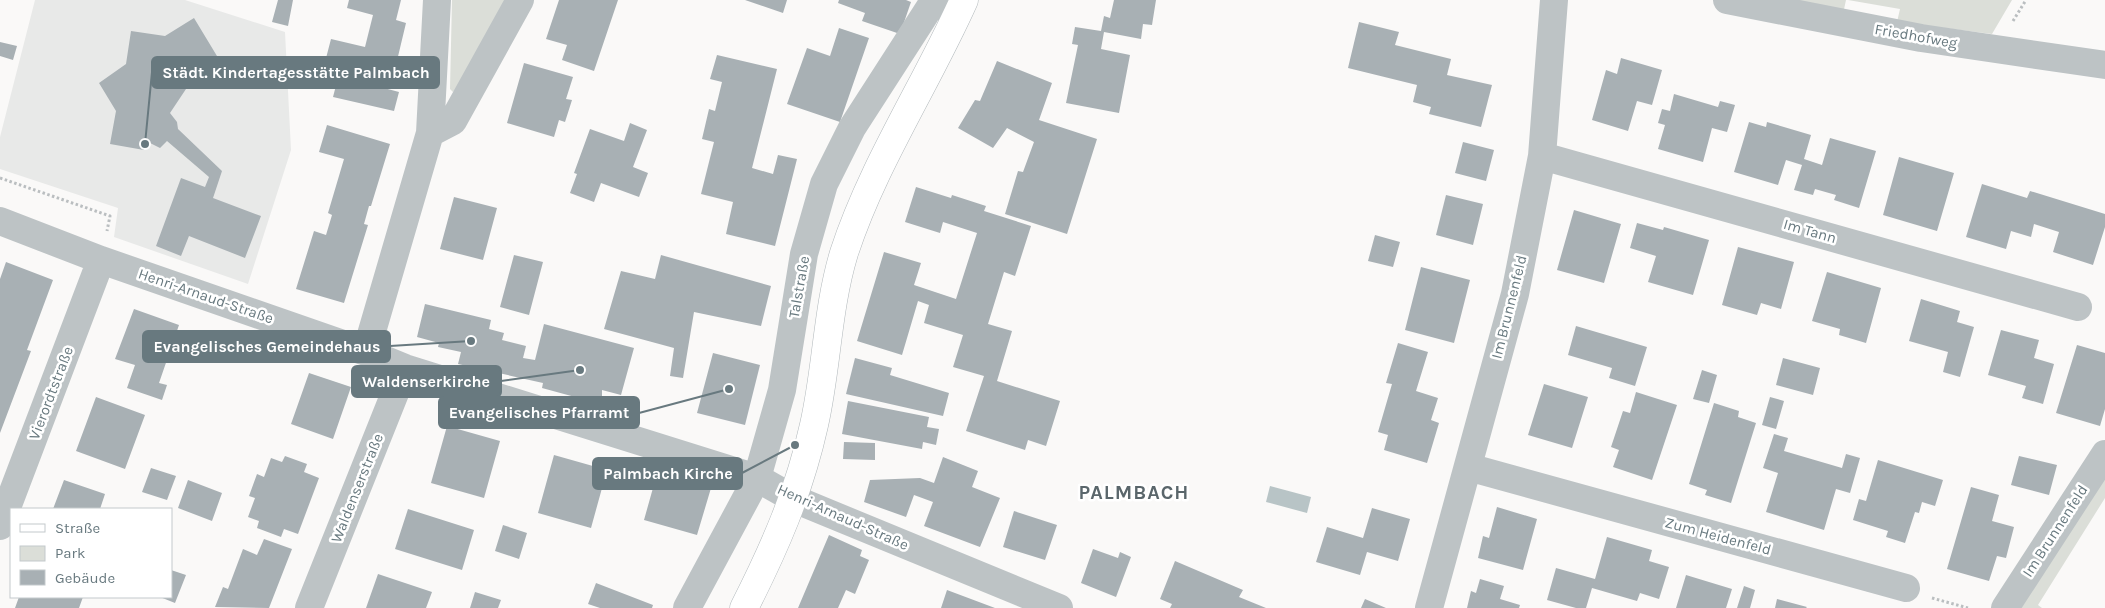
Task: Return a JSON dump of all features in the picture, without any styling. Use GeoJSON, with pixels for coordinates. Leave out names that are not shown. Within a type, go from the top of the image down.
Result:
{"type":"FeatureCollection","features":[{"type":"Feature","properties":{"kind":"main road","name":"Talstraße"},"geometry":{"type":"LineString","coordinates":[[744,608],[770,555],[794,499],[802,474],[814,423],[834,293],[857,217],[963,2]]}},
{"type":"Feature","properties":{"kind":"street"},"geometry":{"type":"LineString","coordinates":[[366,352],[430,133],[438,0]]}},
{"type":"Feature","properties":{"kind":"street"},"geometry":{"type":"LineString","coordinates":[[430,133],[453,121],[520,0]]}},
{"type":"Feature","properties":{"kind":"street","name":"Im Brunnenfeld"},"geometry":{"type":"LineString","coordinates":[[1428,608],[1515,294],[1542,156],[1554,0]]}},
{"type":"Feature","properties":{"kind":"street","name":"Friedhofweg"},"geometry":{"type":"LineString","coordinates":[[1727,0],[1921,38],[2105,65]]}},
{"type":"Feature","properties":{"kind":"street","name":"Talstraße"},"geometry":{"type":"LineString","coordinates":[[687,608],[757,478],[782,390],[804,254],[824,184],[852,128],[930,8],[963,2]]}},
{"type":"Feature","properties":{"kind":"street","name":"Im Tann"},"geometry":{"type":"LineString","coordinates":[[1542,156],[2078,306]]}},
{"type":"Feature","properties":{"kind":"street","name":"Henri-Arnaud-Straße"},"geometry":{"type":"LineString","coordinates":[[0,221],[101,260],[366,352],[405,368],[757,478],[794,499],[1058,608]]}},
{"type":"Feature","properties":{"kind":"street","name":"Vierordtstraße"},"geometry":{"type":"LineString","coordinates":[[0,526],[101,260]]}},
{"type":"Feature","properties":{"kind":"street","name":"Waldenserstraße"},"geometry":{"type":"LineString","coordinates":[[309,608],[405,368]]}},
{"type":"Feature","properties":{"kind":"street","name":"Im Brunnenfeld"},"geometry":{"type":"LineString","coordinates":[[2005,608],[2105,454]]}},
{"type":"Feature","properties":{"kind":"street","name":"Zum Heidenfeld"},"geometry":{"type":"LineString","coordinates":[[1468,466],[1906,588]]}},
{"type":"Feature","properties":{"kind":"path"},"geometry":{"type":"LineString","coordinates":[[2011,24],[2026,0]]}},
{"type":"Feature","properties":{"kind":"path"},"geometry":{"type":"LineString","coordinates":[[0,178],[110,216],[101,260]]}},
{"type":"Feature","properties":{"kind":"path"},"geometry":{"type":"LineString","coordinates":[[1906,588],[1922,596],[1968,608]]}},
{"type":"Feature","properties":{"kind":"shaded area"},"geometry":{"type":"Polygon","coordinates":[[[35,0],[185,0],[285,32],[291,150],[248,284],[114,237],[118,208],[0,169],[0,137],[35,0]]]}},
{"type":"Feature","properties":{"kind":"shaded area"},"geometry":{"type":"Polygon","coordinates":[[[1270,486],[1311,497],[1307,513],[1266,502],[1270,486]]]}},
{"type":"Feature","properties":{"kind":"green space"},"geometry":{"type":"Polygon","coordinates":[[[452,0],[505,0],[459,87],[453,92],[450,89],[452,0]]]}},
{"type":"Feature","properties":{"kind":"green space"},"geometry":{"type":"Polygon","coordinates":[[[1775,0],[1846,0],[1843,14],[1775,0]]]}},
{"type":"Feature","properties":{"kind":"green space"},"geometry":{"type":"Polygon","coordinates":[[[1848,0],[2012,0],[1992,34],[1897,22],[1900,9],[1848,0]]]}},
{"type":"Feature","properties":{"kind":"green space"},"geometry":{"type":"Polygon","coordinates":[[[2105,469],[2105,498],[2038,605],[2042,608],[2015,608],[2105,469]]]}},
{"type":"Feature","properties":{"kind":"building"},"geometry":{"type":"Polygon","coordinates":[[[278,0],[293,0],[288,26],[272,22],[278,0]]]}},
{"type":"Feature","properties":{"kind":"building"},"geometry":{"type":"Polygon","coordinates":[[[349,0],[401,0],[396,20],[406,23],[395,69],[389,67],[384,88],[399,92],[394,111],[333,97],[341,66],[325,62],[331,39],[365,47],[373,15],[347,8],[349,0]]]}},
{"type":"Feature","properties":{"kind":"building"},"geometry":{"type":"Polygon","coordinates":[[[559,0],[618,0],[594,71],[562,60],[567,45],[546,39],[559,0]]]}},
{"type":"Feature","properties":{"kind":"building"},"geometry":{"type":"Polygon","coordinates":[[[745,0],[787,0],[783,13],[745,0]]]}},
{"type":"Feature","properties":{"kind":"building"},"geometry":{"type":"Polygon","coordinates":[[[839,0],[906,0],[911,2],[900,34],[862,21],[865,13],[838,3],[839,0]]]}},
{"type":"Feature","properties":{"kind":"building"},"geometry":{"type":"Polygon","coordinates":[[[1114,0],[1156,0],[1152,25],[1143,24],[1141,39],[1104,32],[1101,49],[1130,55],[1119,113],[1066,103],[1078,45],[1072,44],[1075,27],[1101,31],[1104,16],[1110,18],[1114,0]]]}},
{"type":"Feature","properties":{"kind":"building"},"geometry":{"type":"Polygon","coordinates":[[[194,18],[220,61],[201,88],[188,86],[170,113],[177,122],[178,129],[222,171],[213,198],[261,216],[245,258],[189,236],[181,256],[156,246],[181,178],[205,187],[209,177],[167,141],[160,148],[148,142],[144,150],[110,144],[116,111],[99,83],[126,64],[131,31],[165,36],[194,18]]]}},
{"type":"Feature","properties":{"kind":"building"},"geometry":{"type":"Polygon","coordinates":[[[1359,22],[1399,32],[1395,45],[1451,59],[1447,75],[1492,85],[1481,127],[1429,114],[1431,107],[1413,102],[1417,85],[1348,68],[1359,22]]]}},
{"type":"Feature","properties":{"kind":"building"},"geometry":{"type":"Polygon","coordinates":[[[839,28],[869,38],[840,122],[787,104],[807,48],[830,56],[839,28]]]}},
{"type":"Feature","properties":{"kind":"building"},"geometry":{"type":"Polygon","coordinates":[[[0,42],[17,46],[13,60],[0,56],[0,42]]]}},
{"type":"Feature","properties":{"kind":"building"},"geometry":{"type":"Polygon","coordinates":[[[717,55],[777,69],[752,168],[773,174],[778,155],[797,159],[775,246],[726,234],[733,202],[701,194],[714,142],[702,139],[709,109],[715,111],[722,82],[710,79],[717,55]]]}},
{"type":"Feature","properties":{"kind":"building"},"geometry":{"type":"Polygon","coordinates":[[[1621,58],[1662,70],[1652,105],[1637,101],[1628,131],[1592,120],[1606,70],[1617,74],[1621,58]]]}},
{"type":"Feature","properties":{"kind":"building"},"geometry":{"type":"Polygon","coordinates":[[[997,61],[1052,83],[1039,120],[1097,139],[1067,234],[1005,214],[1018,171],[1023,172],[1034,142],[1007,128],[993,148],[958,128],[975,100],[980,101],[997,61]]]}},
{"type":"Feature","properties":{"kind":"building"},"geometry":{"type":"Polygon","coordinates":[[[524,63],[573,77],[566,99],[572,100],[565,122],[559,120],[554,137],[507,123],[524,63]]]}},
{"type":"Feature","properties":{"kind":"building"},"geometry":{"type":"Polygon","coordinates":[[[1674,94],[1718,107],[1720,101],[1735,105],[1727,132],[1712,128],[1703,162],[1658,149],[1665,125],[1658,123],[1662,109],[1670,111],[1674,94]]]}},
{"type":"Feature","properties":{"kind":"building"},"geometry":{"type":"Polygon","coordinates":[[[1749,122],[1766,127],[1767,122],[1811,135],[1804,159],[1822,165],[1830,138],[1876,151],[1859,208],[1834,200],[1836,195],[1815,189],[1813,195],[1794,190],[1802,165],[1786,160],[1778,185],[1734,172],[1749,122]]]}},
{"type":"Feature","properties":{"kind":"building"},"geometry":{"type":"Polygon","coordinates":[[[630,123],[647,130],[633,167],[648,173],[639,197],[601,183],[594,202],[570,193],[577,174],[574,173],[590,129],[624,141],[630,123]]]}},
{"type":"Feature","properties":{"kind":"building"},"geometry":{"type":"Polygon","coordinates":[[[327,125],[390,144],[371,206],[369,206],[364,224],[368,225],[344,303],[296,289],[314,231],[326,235],[332,215],[328,213],[344,159],[319,152],[327,125]]]}},
{"type":"Feature","properties":{"kind":"building"},"geometry":{"type":"Polygon","coordinates":[[[1463,142],[1494,150],[1486,181],[1455,173],[1463,142]]]}},
{"type":"Feature","properties":{"kind":"building"},"geometry":{"type":"Polygon","coordinates":[[[1899,157],[1954,173],[1937,231],[1883,215],[1899,157]]]}},
{"type":"Feature","properties":{"kind":"building"},"geometry":{"type":"Polygon","coordinates":[[[1982,184],[2027,198],[2030,191],[2105,214],[2105,227],[2093,265],[2053,252],[2059,232],[2034,224],[2031,237],[2011,231],[2006,249],[1966,237],[1982,184]]]}},
{"type":"Feature","properties":{"kind":"building"},"geometry":{"type":"Polygon","coordinates":[[[916,187],[951,198],[952,195],[986,206],[984,211],[1031,226],[1015,276],[1004,272],[988,324],[1012,331],[997,381],[1060,401],[1046,446],[1028,440],[1025,450],[966,431],[984,376],[953,367],[963,335],[924,323],[929,305],[918,301],[902,355],[857,341],[884,252],[921,263],[914,285],[956,299],[977,233],[943,222],[940,233],[905,222],[916,187]]]}},
{"type":"Feature","properties":{"kind":"building"},"geometry":{"type":"Polygon","coordinates":[[[1446,195],[1483,204],[1473,245],[1436,235],[1446,195]]]}},
{"type":"Feature","properties":{"kind":"building"},"geometry":{"type":"Polygon","coordinates":[[[454,197],[497,208],[483,260],[440,249],[454,197]]]}},
{"type":"Feature","properties":{"kind":"building"},"geometry":{"type":"Polygon","coordinates":[[[1574,210],[1621,224],[1604,283],[1557,270],[1574,210]]]}},
{"type":"Feature","properties":{"kind":"building"},"geometry":{"type":"Polygon","coordinates":[[[1637,223],[1663,230],[1664,227],[1709,240],[1693,295],[1648,282],[1656,256],[1630,248],[1637,223]]]}},
{"type":"Feature","properties":{"kind":"building"},"geometry":{"type":"Polygon","coordinates":[[[1375,235],[1400,242],[1393,267],[1368,261],[1375,235]]]}},
{"type":"Feature","properties":{"kind":"building"},"geometry":{"type":"Polygon","coordinates":[[[1738,247],[1794,262],[1781,309],[1761,303],[1757,315],[1722,305],[1738,247]]]}},
{"type":"Feature","properties":{"kind":"building"},"geometry":{"type":"Polygon","coordinates":[[[514,255],[543,262],[529,315],[500,307],[514,255]]]}},
{"type":"Feature","properties":{"kind":"building"},"geometry":{"type":"Polygon","coordinates":[[[661,255],[771,286],[761,326],[694,312],[683,378],[670,376],[674,348],[604,329],[621,271],[655,279],[661,255]]]}},
{"type":"Feature","properties":{"kind":"building"},"geometry":{"type":"Polygon","coordinates":[[[6,262],[53,280],[27,350],[31,351],[0,433],[0,279],[6,262]]]}},
{"type":"Feature","properties":{"kind":"building"},"geometry":{"type":"Polygon","coordinates":[[[1421,267],[1470,280],[1454,343],[1405,330],[1421,267]]]}},
{"type":"Feature","properties":{"kind":"building"},"geometry":{"type":"Polygon","coordinates":[[[1827,272],[1881,288],[1866,343],[1839,335],[1840,329],[1812,321],[1827,272]]]}},
{"type":"Feature","properties":{"kind":"building"},"geometry":{"type":"Polygon","coordinates":[[[1921,299],[1960,311],[1957,322],[1974,327],[1960,377],[1943,372],[1948,352],[1909,341],[1921,299]]]}},
{"type":"Feature","properties":{"kind":"building"},"geometry":{"type":"Polygon","coordinates":[[[425,304],[491,320],[489,329],[504,333],[502,340],[526,346],[523,358],[535,360],[544,324],[634,348],[621,395],[602,390],[602,398],[599,403],[593,408],[585,408],[575,397],[542,388],[543,383],[458,364],[461,352],[438,347],[439,343],[417,337],[425,304]]]}},
{"type":"Feature","properties":{"kind":"building"},"geometry":{"type":"Polygon","coordinates":[[[134,309],[179,325],[159,383],[167,385],[162,400],[127,388],[135,365],[115,359],[134,309]]]}},
{"type":"Feature","properties":{"kind":"building"},"geometry":{"type":"Polygon","coordinates":[[[1576,326],[1647,347],[1635,386],[1609,378],[1612,368],[1568,355],[1576,326]]]}},
{"type":"Feature","properties":{"kind":"building"},"geometry":{"type":"Polygon","coordinates":[[[2001,330],[2039,340],[2034,358],[2054,364],[2043,404],[2022,398],[2026,386],[1988,375],[2001,330]]]}},
{"type":"Feature","properties":{"kind":"building"},"geometry":{"type":"Polygon","coordinates":[[[1398,343],[1428,352],[1416,391],[1438,398],[1431,420],[1439,423],[1427,463],[1384,450],[1388,435],[1378,432],[1392,384],[1386,383],[1398,343]]]}},
{"type":"Feature","properties":{"kind":"building"},"geometry":{"type":"Polygon","coordinates":[[[2077,345],[2105,353],[2105,409],[2100,426],[2056,413],[2077,345]]]}},
{"type":"Feature","properties":{"kind":"building"},"geometry":{"type":"Polygon","coordinates":[[[713,353],[760,365],[745,425],[697,413],[713,353]]]}},
{"type":"Feature","properties":{"kind":"building"},"geometry":{"type":"Polygon","coordinates":[[[855,358],[892,368],[890,375],[949,393],[943,416],[846,394],[855,358]]]}},
{"type":"Feature","properties":{"kind":"building"},"geometry":{"type":"Polygon","coordinates":[[[1783,358],[1820,368],[1813,395],[1776,385],[1783,358]]]}},
{"type":"Feature","properties":{"kind":"building"},"geometry":{"type":"Polygon","coordinates":[[[1702,370],[1717,375],[1709,403],[1693,399],[1702,370]]]}},
{"type":"Feature","properties":{"kind":"building"},"geometry":{"type":"Polygon","coordinates":[[[309,373],[351,387],[333,439],[291,424],[309,373]]]}},
{"type":"Feature","properties":{"kind":"building"},"geometry":{"type":"Polygon","coordinates":[[[1544,384],[1588,397],[1572,448],[1528,435],[1544,384]]]}},
{"type":"Feature","properties":{"kind":"building"},"geometry":{"type":"Polygon","coordinates":[[[1636,392],[1677,405],[1652,480],[1613,467],[1619,450],[1611,447],[1623,411],[1630,413],[1636,392]]]}},
{"type":"Feature","properties":{"kind":"building"},"geometry":{"type":"Polygon","coordinates":[[[96,397],[145,415],[125,469],[76,451],[96,397]]]}},
{"type":"Feature","properties":{"kind":"building"},"geometry":{"type":"Polygon","coordinates":[[[1770,397],[1784,401],[1776,429],[1762,425],[1770,397]]]}},
{"type":"Feature","properties":{"kind":"building"},"geometry":{"type":"Polygon","coordinates":[[[848,401],[929,417],[927,427],[939,429],[936,445],[923,442],[922,449],[842,434],[848,401]]]}},
{"type":"Feature","properties":{"kind":"building"},"geometry":{"type":"Polygon","coordinates":[[[1714,403],[1739,411],[1738,417],[1756,423],[1731,503],[1705,495],[1707,490],[1689,484],[1714,403]]]}},
{"type":"Feature","properties":{"kind":"building"},"geometry":{"type":"Polygon","coordinates":[[[447,426],[500,441],[484,498],[431,483],[447,426]]]}},
{"type":"Feature","properties":{"kind":"building"},"geometry":{"type":"Polygon","coordinates":[[[1774,434],[1788,438],[1784,451],[1842,468],[1846,454],[1860,458],[1850,493],[1836,489],[1824,530],[1766,512],[1778,473],[1763,468],[1774,434]]]}},
{"type":"Feature","properties":{"kind":"building"},"geometry":{"type":"Polygon","coordinates":[[[844,442],[875,443],[875,460],[843,459],[844,442]]]}},
{"type":"Feature","properties":{"kind":"building"},"geometry":{"type":"Polygon","coordinates":[[[554,455],[607,470],[591,528],[538,513],[554,455]]]}},
{"type":"Feature","properties":{"kind":"building"},"geometry":{"type":"Polygon","coordinates":[[[285,456],[307,464],[304,472],[319,478],[298,534],[284,529],[281,537],[257,528],[259,521],[248,517],[255,498],[249,496],[257,474],[264,477],[271,458],[282,462],[285,456]]]}},
{"type":"Feature","properties":{"kind":"building"},"geometry":{"type":"Polygon","coordinates":[[[2019,456],[2057,465],[2049,495],[2011,485],[2019,456]]]}},
{"type":"Feature","properties":{"kind":"building"},"geometry":{"type":"Polygon","coordinates":[[[943,457],[978,471],[972,487],[1000,498],[980,547],[924,526],[933,502],[914,495],[906,517],[864,502],[870,480],[920,478],[934,483],[943,457]]]}},
{"type":"Feature","properties":{"kind":"building"},"geometry":{"type":"Polygon","coordinates":[[[1878,460],[1943,480],[1935,506],[1922,502],[1919,513],[1915,512],[1905,543],[1886,537],[1888,531],[1853,520],[1859,499],[1866,501],[1878,460]]]}},
{"type":"Feature","properties":{"kind":"building"},"geometry":{"type":"Polygon","coordinates":[[[660,463],[714,478],[697,535],[644,520],[660,463]]]}},
{"type":"Feature","properties":{"kind":"building"},"geometry":{"type":"Polygon","coordinates":[[[151,468],[176,476],[167,500],[142,492],[151,468]]]}},
{"type":"Feature","properties":{"kind":"building"},"geometry":{"type":"Polygon","coordinates":[[[64,480],[105,494],[100,508],[53,508],[64,480]]]}},
{"type":"Feature","properties":{"kind":"building"},"geometry":{"type":"Polygon","coordinates":[[[188,480],[222,493],[212,521],[178,508],[188,480]]]}},
{"type":"Feature","properties":{"kind":"building"},"geometry":{"type":"Polygon","coordinates":[[[1971,487],[1999,495],[1992,521],[2014,527],[2006,558],[1997,556],[1989,581],[1947,569],[1971,487]]]}},
{"type":"Feature","properties":{"kind":"building"},"geometry":{"type":"Polygon","coordinates":[[[1497,507],[1537,519],[1523,570],[1478,558],[1483,536],[1489,538],[1497,507]]]}},
{"type":"Feature","properties":{"kind":"building"},"geometry":{"type":"Polygon","coordinates":[[[1372,508],[1410,519],[1398,561],[1367,552],[1360,575],[1316,562],[1327,527],[1363,538],[1372,508]]]}},
{"type":"Feature","properties":{"kind":"building"},"geometry":{"type":"Polygon","coordinates":[[[408,509],[474,530],[462,570],[395,549],[408,509]]]}},
{"type":"Feature","properties":{"kind":"building"},"geometry":{"type":"Polygon","coordinates":[[[1014,511],[1057,525],[1045,560],[1003,547],[1014,511]]]}},
{"type":"Feature","properties":{"kind":"building"},"geometry":{"type":"Polygon","coordinates":[[[503,525],[527,533],[519,559],[495,551],[503,525]]]}},
{"type":"Feature","properties":{"kind":"building"},"geometry":{"type":"Polygon","coordinates":[[[829,535],[862,550],[860,556],[869,560],[855,594],[846,590],[838,608],[798,608],[829,535]]]}},
{"type":"Feature","properties":{"kind":"building"},"geometry":{"type":"Polygon","coordinates":[[[1607,537],[1652,550],[1649,561],[1669,567],[1659,599],[1640,593],[1637,601],[1592,588],[1586,608],[1576,608],[1547,600],[1556,568],[1595,579],[1607,537]]]}},
{"type":"Feature","properties":{"kind":"building"},"geometry":{"type":"Polygon","coordinates":[[[264,539],[292,549],[269,608],[215,607],[223,587],[228,589],[243,549],[257,555],[264,539]]]}},
{"type":"Feature","properties":{"kind":"building"},"geometry":{"type":"Polygon","coordinates":[[[1093,549],[1118,558],[1120,552],[1131,557],[1116,597],[1081,583],[1093,549]]]}},
{"type":"Feature","properties":{"kind":"building"},"geometry":{"type":"Polygon","coordinates":[[[1175,561],[1243,590],[1239,597],[1266,608],[1170,608],[1172,604],[1160,599],[1175,561]]]}},
{"type":"Feature","properties":{"kind":"building"},"geometry":{"type":"Polygon","coordinates":[[[172,570],[186,575],[175,603],[162,598],[172,598],[172,570]]]}},
{"type":"Feature","properties":{"kind":"building"},"geometry":{"type":"Polygon","coordinates":[[[378,574],[432,592],[426,608],[366,608],[378,574]]]}},
{"type":"Feature","properties":{"kind":"building"},"geometry":{"type":"Polygon","coordinates":[[[1686,575],[1732,589],[1726,608],[1676,608],[1686,575]]]}},
{"type":"Feature","properties":{"kind":"building"},"geometry":{"type":"Polygon","coordinates":[[[1480,579],[1504,586],[1500,599],[1520,605],[1519,608],[1467,608],[1471,591],[1476,593],[1480,579]]]}},
{"type":"Feature","properties":{"kind":"building"},"geometry":{"type":"Polygon","coordinates":[[[596,583],[653,605],[652,608],[600,608],[588,604],[596,583]]]}},
{"type":"Feature","properties":{"kind":"building"},"geometry":{"type":"Polygon","coordinates":[[[1744,586],[1755,590],[1750,608],[1737,608],[1744,586]]]}},
{"type":"Feature","properties":{"kind":"building"},"geometry":{"type":"Polygon","coordinates":[[[947,590],[995,608],[941,608],[947,590]]]}},
{"type":"Feature","properties":{"kind":"building"},"geometry":{"type":"Polygon","coordinates":[[[475,592],[501,600],[498,608],[470,608],[475,592]]]}},
{"type":"Feature","properties":{"kind":"building"},"geometry":{"type":"Polygon","coordinates":[[[19,598],[83,598],[79,608],[15,608],[19,598]]]}},
{"type":"Feature","properties":{"kind":"building"},"geometry":{"type":"Polygon","coordinates":[[[1365,599],[1386,608],[1361,608],[1365,599]]]}},
{"type":"Feature","properties":{"kind":"building"},"geometry":{"type":"Polygon","coordinates":[[[1777,599],[1807,607],[1775,608],[1777,599]]]}},
{"type":"Feature","properties":{"kind":"place","name":"Städt. Kindertagesstätte Palmbach"},"geometry":{"type":"Point","coordinates":[145,144]}},
{"type":"Feature","properties":{"kind":"place","name":"Evangelisches Gemeindehaus"},"geometry":{"type":"Point","coordinates":[471,341]}},
{"type":"Feature","properties":{"kind":"place","name":"Waldenserkirche"},"geometry":{"type":"Point","coordinates":[580,370]}},
{"type":"Feature","properties":{"kind":"place","name":"Evangelisches Pfarramt"},"geometry":{"type":"Point","coordinates":[729,389]}},
{"type":"Feature","properties":{"kind":"place","name":"Palmbach Kirche"},"geometry":{"type":"Point","coordinates":[795,445]}},
{"type":"Feature","properties":{"kind":"district","name":"PALMBACH"},"geometry":{"type":"Point","coordinates":[1134,492]}}]}
